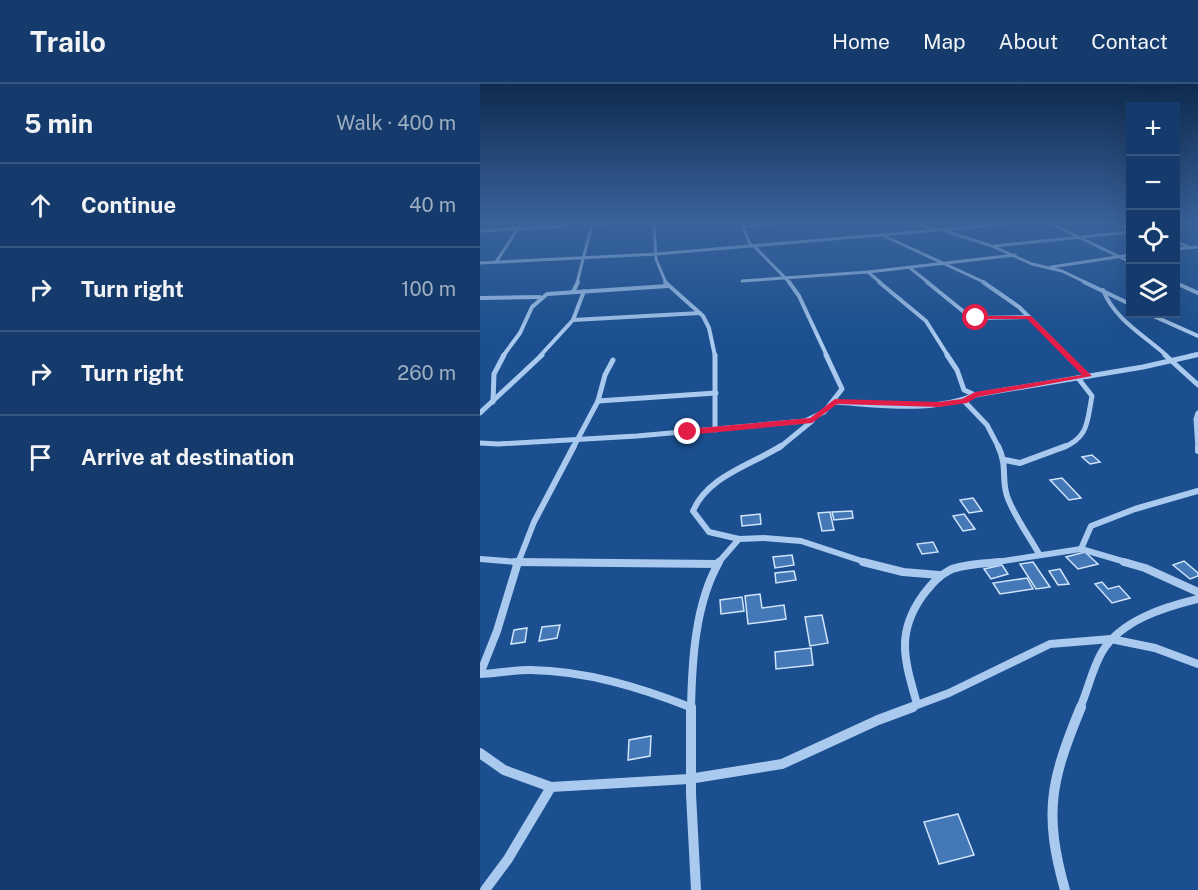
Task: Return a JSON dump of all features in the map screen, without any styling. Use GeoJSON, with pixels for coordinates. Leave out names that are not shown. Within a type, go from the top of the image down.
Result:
{"type":"FeatureCollection","features":[{"type":"Feature","properties":{"kind":"street"},"geometry":{"type":"LineString","coordinates":[[480,263],[507,262]]}},
{"type":"Feature","properties":{"kind":"street"},"geometry":{"type":"LineString","coordinates":[[573,292],[583,262]]}},
{"type":"Feature","properties":{"kind":"street"},"geometry":{"type":"LineString","coordinates":[[658,262],[661,275],[668,286],[700,313],[710,333],[717,372],[715,430]]}},
{"type":"Feature","properties":{"kind":"street"},"geometry":{"type":"LineString","coordinates":[[769,262],[786,278],[799,296],[842,388],[835,402],[812,420],[800,434],[767,456],[730,474],[703,492],[693,511],[709,532],[738,539],[764,538],[801,541],[879,567],[939,575],[953,569],[1081,549],[1145,568],[1198,592]]}},
{"type":"Feature","properties":{"kind":"street"},"geometry":{"type":"LineString","coordinates":[[938,262],[992,286],[1015,302],[1088,376]]}},
{"type":"Feature","properties":{"kind":"street"},"geometry":{"type":"LineString","coordinates":[[742,282],[963,262]]}},
{"type":"Feature","properties":{"kind":"street"},"geometry":{"type":"LineString","coordinates":[[1027,262],[1050,267],[1126,302]]}},
{"type":"Feature","properties":{"kind":"street"},"geometry":{"type":"LineString","coordinates":[[1050,267],[1087,262]]}},
{"type":"Feature","properties":{"kind":"street"},"geometry":{"type":"LineString","coordinates":[[910,267],[969,316],[976,318],[1029,317]]}},
{"type":"Feature","properties":{"kind":"street"},"geometry":{"type":"LineString","coordinates":[[868,272],[926,321],[957,370],[964,390],[975,395]]}},
{"type":"Feature","properties":{"kind":"street"},"geometry":{"type":"LineString","coordinates":[[1180,285],[1198,293]]}},
{"type":"Feature","properties":{"kind":"street"},"geometry":{"type":"LineString","coordinates":[[480,298],[540,297],[584,291],[668,286]]}},
{"type":"Feature","properties":{"kind":"street"},"geometry":{"type":"LineString","coordinates":[[1103,290],[1109,305],[1119,316],[1170,358],[1198,385]]}},
{"type":"Feature","properties":{"kind":"street"},"geometry":{"type":"LineString","coordinates":[[480,413],[553,344],[573,320],[584,291]]}},
{"type":"Feature","properties":{"kind":"street"},"geometry":{"type":"LineString","coordinates":[[493,402],[494,375],[505,350],[515,340],[532,307],[540,297]]}},
{"type":"Feature","properties":{"kind":"street"},"geometry":{"type":"LineString","coordinates":[[573,320],[700,313]]}},
{"type":"Feature","properties":{"kind":"street"},"geometry":{"type":"LineString","coordinates":[[1158,318],[1198,336]]}},
{"type":"Feature","properties":{"kind":"street"},"geometry":{"type":"LineString","coordinates":[[835,402],[939,405],[964,401],[975,395],[1143,367],[1170,358],[1198,354]]}},
{"type":"Feature","properties":{"kind":"street"},"geometry":{"type":"LineString","coordinates":[[613,360],[605,375],[598,401],[534,522],[480,674],[533,669],[584,674],[651,691],[690,707]]}},
{"type":"Feature","properties":{"kind":"street"},"geometry":{"type":"LineString","coordinates":[[1005,460],[1020,463],[1075,443],[1085,431],[1092,396],[1078,378]]}},
{"type":"Feature","properties":{"kind":"street"},"geometry":{"type":"LineString","coordinates":[[598,401],[716,393]]}},
{"type":"Feature","properties":{"kind":"street"},"geometry":{"type":"LineString","coordinates":[[964,401],[987,425],[1005,460],[1004,475],[1008,496],[1039,554]]}},
{"type":"Feature","properties":{"kind":"street"},"geometry":{"type":"LineString","coordinates":[[1198,413],[1196,419],[1198,451]]}},
{"type":"Feature","properties":{"kind":"street"},"geometry":{"type":"LineString","coordinates":[[480,443],[578,440],[812,420]]}},
{"type":"Feature","properties":{"kind":"street"},"geometry":{"type":"LineString","coordinates":[[1081,549],[1091,526],[1135,509],[1198,491]]}},
{"type":"Feature","properties":{"kind":"street"},"geometry":{"type":"LineString","coordinates":[[696,890],[689,778],[691,678],[703,603],[717,564],[726,550],[738,539]]}},
{"type":"Feature","properties":{"kind":"street"},"geometry":{"type":"LineString","coordinates":[[480,559],[518,562],[717,564]]}},
{"type":"Feature","properties":{"kind":"street"},"geometry":{"type":"LineString","coordinates":[[917,704],[906,664],[902,637],[910,613],[939,575]]}},
{"type":"Feature","properties":{"kind":"street"},"geometry":{"type":"LineString","coordinates":[[1065,890],[1055,857],[1052,819],[1056,770],[1099,656],[1111,639],[1167,607],[1198,599]]}},
{"type":"Feature","properties":{"kind":"street"},"geometry":{"type":"LineString","coordinates":[[480,753],[504,770],[551,787],[689,778],[782,764],[917,704],[949,693],[1050,644],[1111,639],[1155,648],[1198,664]]}},
{"type":"Feature","properties":{"kind":"street"},"geometry":{"type":"LineString","coordinates":[[485,890],[508,859],[551,787]]}},
{"type":"Feature","properties":{"kind":"building"},"geometry":{"type":"Polygon","coordinates":[[[1092,455],[1100,462],[1090,464],[1082,457],[1092,455]]]}},
{"type":"Feature","properties":{"kind":"building"},"geometry":{"type":"Polygon","coordinates":[[[1062,478],[1081,498],[1069,500],[1050,480],[1062,478]]]}},
{"type":"Feature","properties":{"kind":"building"},"geometry":{"type":"Polygon","coordinates":[[[973,498],[982,511],[969,513],[960,500],[973,498]]]}},
{"type":"Feature","properties":{"kind":"building"},"geometry":{"type":"Polygon","coordinates":[[[852,511],[853,518],[834,520],[832,512],[852,511]]]}},
{"type":"Feature","properties":{"kind":"building"},"geometry":{"type":"Polygon","coordinates":[[[830,512],[834,530],[822,531],[818,513],[830,512]]]}},
{"type":"Feature","properties":{"kind":"building"},"geometry":{"type":"Polygon","coordinates":[[[760,514],[761,524],[742,526],[741,516],[760,514]]]}},
{"type":"Feature","properties":{"kind":"building"},"geometry":{"type":"Polygon","coordinates":[[[964,514],[975,529],[963,531],[953,516],[964,514]]]}},
{"type":"Feature","properties":{"kind":"building"},"geometry":{"type":"Polygon","coordinates":[[[933,542],[938,552],[922,554],[917,544],[933,542]]]}},
{"type":"Feature","properties":{"kind":"building"},"geometry":{"type":"Polygon","coordinates":[[[1085,552],[1098,564],[1078,569],[1066,557],[1085,552]]]}},
{"type":"Feature","properties":{"kind":"building"},"geometry":{"type":"Polygon","coordinates":[[[792,555],[794,565],[775,568],[773,557],[792,555]]]}},
{"type":"Feature","properties":{"kind":"building"},"geometry":{"type":"Polygon","coordinates":[[[1184,561],[1198,573],[1198,576],[1190,579],[1173,565],[1184,561]]]}},
{"type":"Feature","properties":{"kind":"building"},"geometry":{"type":"Polygon","coordinates":[[[1033,562],[1050,587],[1036,589],[1020,564],[1033,562]]]}},
{"type":"Feature","properties":{"kind":"building"},"geometry":{"type":"Polygon","coordinates":[[[1002,565],[1008,574],[991,579],[984,569],[1002,565]]]}},
{"type":"Feature","properties":{"kind":"building"},"geometry":{"type":"Polygon","coordinates":[[[1060,569],[1069,584],[1058,585],[1049,571],[1060,569]]]}},
{"type":"Feature","properties":{"kind":"building"},"geometry":{"type":"Polygon","coordinates":[[[794,571],[796,580],[776,583],[775,573],[794,571]]]}},
{"type":"Feature","properties":{"kind":"building"},"geometry":{"type":"Polygon","coordinates":[[[1027,578],[1033,589],[1000,594],[993,583],[1027,578]]]}},
{"type":"Feature","properties":{"kind":"building"},"geometry":{"type":"Polygon","coordinates":[[[1102,582],[1108,589],[1119,586],[1130,598],[1112,603],[1095,584],[1102,582]]]}},
{"type":"Feature","properties":{"kind":"building"},"geometry":{"type":"Polygon","coordinates":[[[760,594],[762,608],[784,605],[786,619],[748,624],[745,596],[760,594]]]}},
{"type":"Feature","properties":{"kind":"building"},"geometry":{"type":"Polygon","coordinates":[[[742,597],[744,611],[721,614],[720,600],[742,597]]]}},
{"type":"Feature","properties":{"kind":"building"},"geometry":{"type":"Polygon","coordinates":[[[822,615],[828,643],[810,646],[805,617],[822,615]]]}},
{"type":"Feature","properties":{"kind":"building"},"geometry":{"type":"Polygon","coordinates":[[[560,625],[557,638],[539,641],[542,627],[560,625]]]}},
{"type":"Feature","properties":{"kind":"building"},"geometry":{"type":"Polygon","coordinates":[[[527,628],[525,642],[511,644],[514,630],[527,628]]]}},
{"type":"Feature","properties":{"kind":"building"},"geometry":{"type":"Polygon","coordinates":[[[811,648],[813,665],[776,669],[775,652],[811,648]]]}},
{"type":"Feature","properties":{"kind":"building"},"geometry":{"type":"Polygon","coordinates":[[[651,736],[650,756],[628,760],[629,740],[651,736]]]}},
{"type":"Feature","properties":{"kind":"building"},"geometry":{"type":"Polygon","coordinates":[[[958,814],[974,855],[939,864],[924,822],[958,814]]]}},
{"type":"Feature","properties":{"kind":"route"},"geometry":{"type":"LineString","coordinates":[[688,432],[812,420],[835,402],[939,405],[964,401],[975,395],[1088,376],[1057,348],[1029,317],[976,318]]}}]}
